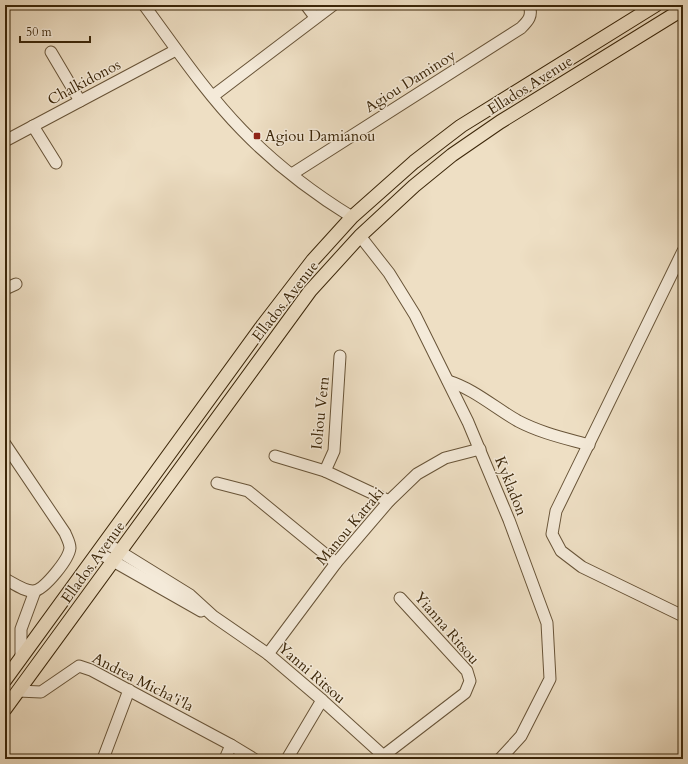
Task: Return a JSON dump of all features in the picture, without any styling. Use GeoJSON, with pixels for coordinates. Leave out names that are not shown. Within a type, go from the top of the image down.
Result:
{"type":"FeatureCollection","features":[{"type":"Feature","properties":{"kind":"main road","name":"Ellados Avenue"},"geometry":{"type":"LineString","coordinates":[[5,680],[103,548],[263,325],[313,260],[352,217],[414,162],[461,126],[656,5]]}},
{"type":"Feature","properties":{"kind":"main road","name":"Ellados Avenue"},"geometry":{"type":"LineString","coordinates":[[5,709],[310,291],[360,236],[414,186],[452,155],[500,122],[683,9]]}},
{"type":"Feature","properties":{"kind":"street"},"geometry":{"type":"LineString","coordinates":[[144,5],[176,50],[242,131],[315,193],[352,217]]}},
{"type":"Feature","properties":{"kind":"street"},"geometry":{"type":"LineString","coordinates":[[306,5],[316,18]]}},
{"type":"Feature","properties":{"kind":"street"},"geometry":{"type":"LineString","coordinates":[[213,96],[333,5]]}},
{"type":"Feature","properties":{"kind":"street","name":"Agiou Daminoy"},"geometry":{"type":"LineString","coordinates":[[292,174],[521,28],[529,21],[531,16],[529,5]]}},
{"type":"Feature","properties":{"kind":"street","name":"Chalkidonos"},"geometry":{"type":"LineString","coordinates":[[5,141],[176,50]]}},
{"type":"Feature","properties":{"kind":"street"},"geometry":{"type":"LineString","coordinates":[[51,52],[80,101]]}},
{"type":"Feature","properties":{"kind":"street"},"geometry":{"type":"LineString","coordinates":[[33,126],[56,163]]}},
{"type":"Feature","properties":{"kind":"street","name":"Kykladon"},"geometry":{"type":"LineString","coordinates":[[360,236],[389,273],[415,315],[448,381],[480,449],[509,520],[546,623],[550,679],[521,736],[500,759]]}},
{"type":"Feature","properties":{"kind":"street"},"geometry":{"type":"LineString","coordinates":[[683,251],[556,511],[552,534],[561,552],[582,567],[683,616]]}},
{"type":"Feature","properties":{"kind":"street"},"geometry":{"type":"LineString","coordinates":[[5,289],[16,284]]}},
{"type":"Feature","properties":{"kind":"street","name":"Ioliou Vern"},"geometry":{"type":"LineString","coordinates":[[325,471],[334,451],[340,356]]}},
{"type":"Feature","properties":{"kind":"street"},"geometry":{"type":"LineString","coordinates":[[448,381],[462,385],[491,405],[541,432],[589,445]]}},
{"type":"Feature","properties":{"kind":"street"},"geometry":{"type":"LineString","coordinates":[[209,400],[222,411]]}},
{"type":"Feature","properties":{"kind":"street"},"geometry":{"type":"LineString","coordinates":[[5,444],[65,533],[69,544],[68,555],[52,578],[42,587],[34,591],[27,590],[5,579]]}},
{"type":"Feature","properties":{"kind":"street","name":"Manou Katraki"},"geometry":{"type":"LineString","coordinates":[[268,654],[336,563],[389,501],[417,474],[445,458],[480,449]]}},
{"type":"Feature","properties":{"kind":"street","name":"Ioliou Vern"},"geometry":{"type":"LineString","coordinates":[[275,456],[325,471],[389,501]]}},
{"type":"Feature","properties":{"kind":"street"},"geometry":{"type":"LineString","coordinates":[[217,483],[248,492],[336,563]]}},
{"type":"Feature","properties":{"kind":"street","name":"Yanni Ritsou"},"geometry":{"type":"LineString","coordinates":[[103,548],[190,595],[213,616],[268,654],[385,757]]}},
{"type":"Feature","properties":{"kind":"street"},"geometry":{"type":"LineString","coordinates":[[21,658],[21,629],[34,591]]}},
{"type":"Feature","properties":{"kind":"street","name":"Yianna Ritsou"},"geometry":{"type":"LineString","coordinates":[[385,757],[465,693],[470,681],[468,671],[400,598]]}},
{"type":"Feature","properties":{"kind":"street","name":"Andrea Micha'i'la"},"geometry":{"type":"LineString","coordinates":[[18,691],[41,692],[79,666],[91,670],[129,690],[254,759]]}},
{"type":"Feature","properties":{"kind":"street"},"geometry":{"type":"LineString","coordinates":[[103,759],[129,690]]}},
{"type":"Feature","properties":{"kind":"street"},"geometry":{"type":"LineString","coordinates":[[287,759],[322,700]]}},
{"type":"Feature","properties":{"kind":"street"},"geometry":{"type":"LineString","coordinates":[[225,759],[231,745]]}},
{"type":"Feature","properties":{"kind":"place","name":"Agiou Damianou"},"geometry":{"type":"Point","coordinates":[257,136]}}]}
